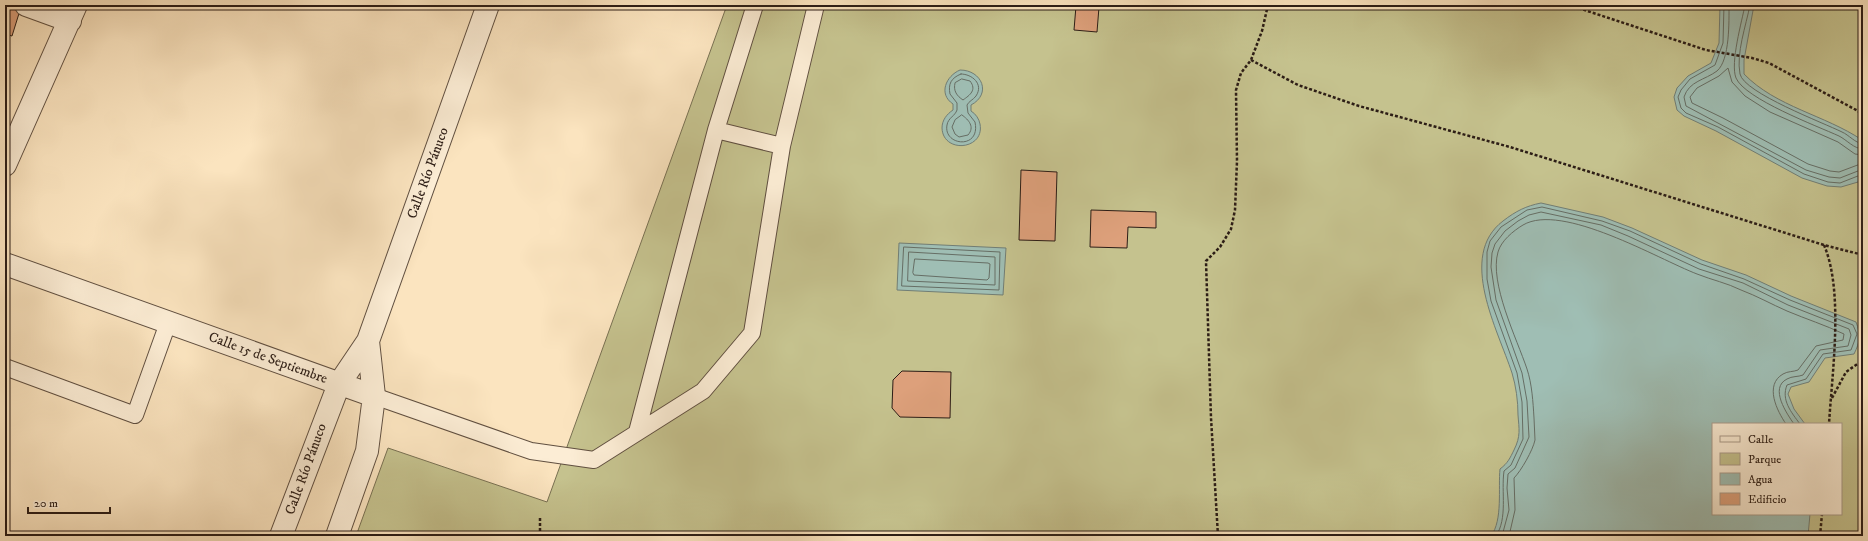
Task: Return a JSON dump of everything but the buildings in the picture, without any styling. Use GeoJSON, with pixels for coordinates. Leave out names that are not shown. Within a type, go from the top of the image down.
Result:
{"type":"FeatureCollection","features":[{"type":"Feature","properties":{"kind":"street"},"geometry":{"type":"LineString","coordinates":[[5,165],[73,13],[26,5]]}},
{"type":"Feature","properties":{"kind":"street","name":"Calle Río Pánuco"},"geometry":{"type":"LineString","coordinates":[[281,536],[339,384],[368,341],[488,5]]}},
{"type":"Feature","properties":{"kind":"street","name":"Calle 15 de Septiembre"},"geometry":{"type":"LineString","coordinates":[[5,264],[374,396]]}},
{"type":"Feature","properties":{"kind":"street","name":"Calle Río Pánuco"},"geometry":{"type":"LineString","coordinates":[[337,536],[367,451],[374,396],[368,341]]}},
{"type":"Feature","properties":{"kind":"lane"},"geometry":{"type":"LineString","coordinates":[[637,432],[716,130],[755,5]]}},
{"type":"Feature","properties":{"kind":"lane","name":"Calle 15 de Septiembre"},"geometry":{"type":"LineString","coordinates":[[374,396],[531,451],[594,460],[703,391],[752,333],[782,146],[816,5]]}},
{"type":"Feature","properties":{"kind":"lane"},"geometry":{"type":"LineString","coordinates":[[716,130],[782,146]]}},
{"type":"Feature","properties":{"kind":"lane"},"geometry":{"type":"LineString","coordinates":[[5,367],[135,415],[168,323]]}},
{"type":"Feature","properties":{"kind":"path"},"geometry":{"type":"LineString","coordinates":[[1218,536],[1211,418],[1206,261],[1220,247],[1231,229],[1235,210],[1237,161],[1236,90],[1241,73],[1251,60],[1262,31],[1268,5]]}},
{"type":"Feature","properties":{"kind":"path"},"geometry":{"type":"LineString","coordinates":[[1569,5],[1706,50],[1752,58],[1769,63],[1858,111],[1863,116]]}},
{"type":"Feature","properties":{"kind":"path"},"geometry":{"type":"LineString","coordinates":[[1859,5],[1863,15]]}},
{"type":"Feature","properties":{"kind":"path"},"geometry":{"type":"LineString","coordinates":[[1251,60],[1298,85],[1359,106],[1510,147],[1824,245],[1863,255]]}},
{"type":"Feature","properties":{"kind":"path"},"geometry":{"type":"LineString","coordinates":[[1824,245],[1828,255],[1834,301],[1834,370],[1829,423]]}},
{"type":"Feature","properties":{"kind":"path"},"geometry":{"type":"LineString","coordinates":[[1830,400],[1846,372],[1863,360]]}},
{"type":"Feature","properties":{"kind":"path"},"geometry":{"type":"LineString","coordinates":[[1820,536],[1822,515]]}},
{"type":"Feature","properties":{"kind":"path"},"geometry":{"type":"LineString","coordinates":[[540,517],[540,536]]}},
{"type":"Feature","properties":{"kind":"green space"},"geometry":{"type":"Polygon","coordinates":[[[727,5],[1863,5],[1863,536],[356,536],[388,448],[547,502],[727,5]]]}},
{"type":"Feature","properties":{"kind":"water"},"geometry":{"type":"Polygon","coordinates":[[[1720,5],[1754,5],[1744,60],[1744,74],[1771,95],[1848,131],[1862,140],[1863,176],[1858,182],[1841,187],[1827,186],[1802,178],[1716,131],[1684,116],[1677,110],[1674,97],[1677,88],[1688,76],[1711,63],[1719,43],[1720,5]]]}},
{"type":"Feature","properties":{"kind":"water"},"geometry":{"type":"Polygon","coordinates":[[[960,70],[968,71],[979,78],[983,89],[981,95],[971,105],[971,111],[976,115],[980,122],[980,133],[970,144],[963,146],[949,142],[944,136],[942,128],[945,118],[953,110],[953,104],[948,100],[946,95],[946,86],[951,76],[960,70]]]}},
{"type":"Feature","properties":{"kind":"water"},"geometry":{"type":"Polygon","coordinates":[[[1541,203],[1603,217],[1632,228],[1702,260],[1746,275],[1791,296],[1856,322],[1859,331],[1859,338],[1858,346],[1854,354],[1825,358],[1809,382],[1791,387],[1788,394],[1794,409],[1804,423],[1712,423],[1712,515],[1810,515],[1808,536],[1491,536],[1495,529],[1499,513],[1500,469],[1510,458],[1514,450],[1518,441],[1519,429],[1516,388],[1485,294],[1482,273],[1483,253],[1490,236],[1503,221],[1521,209],[1541,203]]]}},
{"type":"Feature","properties":{"kind":"water"},"geometry":{"type":"Polygon","coordinates":[[[899,243],[1006,248],[1003,295],[897,290],[899,243]]]}}]}
